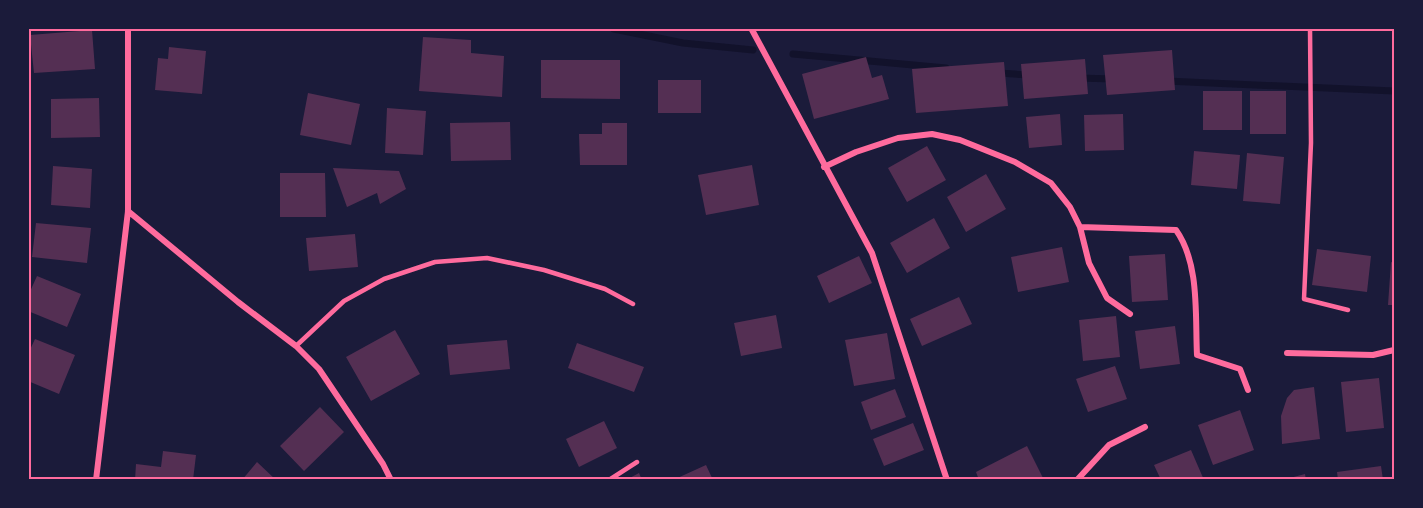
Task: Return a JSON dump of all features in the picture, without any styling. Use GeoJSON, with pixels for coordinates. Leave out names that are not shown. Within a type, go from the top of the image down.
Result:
{"type":"FeatureCollection","features":[{"type":"Feature","properties":{"kind":"street"},"geometry":{"type":"LineString","coordinates":[[96,480],[128,211],[128,28]]}},
{"type":"Feature","properties":{"kind":"street"},"geometry":{"type":"LineString","coordinates":[[751,28],[872,252],[947,480]]}},
{"type":"Feature","properties":{"kind":"street"},"geometry":{"type":"LineString","coordinates":[[824,166],[898,138],[932,134],[960,140],[1016,162],[1051,183],[1070,207],[1080,227],[1089,263],[1107,298],[1130,314]]}},
{"type":"Feature","properties":{"kind":"street"},"geometry":{"type":"LineString","coordinates":[[128,211],[238,302],[296,346],[319,369],[383,464],[391,480]]}},
{"type":"Feature","properties":{"kind":"street"},"geometry":{"type":"LineString","coordinates":[[1080,227],[1176,230],[1185,243],[1193,278],[1197,355],[1240,369],[1248,390]]}},
{"type":"Feature","properties":{"kind":"street"},"geometry":{"type":"LineString","coordinates":[[1287,353],[1373,355],[1395,350]]}},
{"type":"Feature","properties":{"kind":"street"},"geometry":{"type":"LineString","coordinates":[[1077,480],[1109,445],[1145,427]]}},
{"type":"Feature","properties":{"kind":"lane"},"geometry":{"type":"LineString","coordinates":[[565,28],[730,28]]}},
{"type":"Feature","properties":{"kind":"lane"},"geometry":{"type":"LineString","coordinates":[[1310,28],[1311,143],[1304,299],[1348,310]]}},
{"type":"Feature","properties":{"kind":"lane"},"geometry":{"type":"LineString","coordinates":[[296,346],[344,301],[384,279],[435,262],[487,258],[521,265],[605,290],[633,304]]}},
{"type":"Feature","properties":{"kind":"lane"},"geometry":{"type":"LineString","coordinates":[[609,480],[637,462]]}},
{"type":"Feature","properties":{"kind":"building"},"geometry":{"type":"Polygon","coordinates":[[[92,30],[95,69],[34,73],[30,35],[92,30]]]}},
{"type":"Feature","properties":{"kind":"building"},"geometry":{"type":"Polygon","coordinates":[[[423,37],[471,40],[471,53],[504,56],[502,97],[419,91],[423,37]]]}},
{"type":"Feature","properties":{"kind":"building"},"geometry":{"type":"Polygon","coordinates":[[[169,47],[206,51],[202,94],[155,90],[158,58],[168,59],[169,47]]]}},
{"type":"Feature","properties":{"kind":"building"},"geometry":{"type":"Polygon","coordinates":[[[1172,50],[1175,90],[1107,95],[1103,55],[1172,50]]]}},
{"type":"Feature","properties":{"kind":"building"},"geometry":{"type":"Polygon","coordinates":[[[866,57],[872,78],[882,75],[889,99],[814,119],[802,74],[866,57]]]}},
{"type":"Feature","properties":{"kind":"building"},"geometry":{"type":"Polygon","coordinates":[[[1085,59],[1088,94],[1024,99],[1021,64],[1085,59]]]}},
{"type":"Feature","properties":{"kind":"building"},"geometry":{"type":"Polygon","coordinates":[[[541,60],[620,60],[620,99],[541,98],[541,60]]]}},
{"type":"Feature","properties":{"kind":"building"},"geometry":{"type":"Polygon","coordinates":[[[1004,62],[1008,106],[916,113],[912,69],[1004,62]]]}},
{"type":"Feature","properties":{"kind":"building"},"geometry":{"type":"Polygon","coordinates":[[[658,80],[701,80],[701,113],[658,113],[658,80]]]}},
{"type":"Feature","properties":{"kind":"building"},"geometry":{"type":"Polygon","coordinates":[[[1203,91],[1242,91],[1242,130],[1203,130],[1203,91]]]}},
{"type":"Feature","properties":{"kind":"building"},"geometry":{"type":"Polygon","coordinates":[[[1250,91],[1286,91],[1286,134],[1250,134],[1250,91]]]}},
{"type":"Feature","properties":{"kind":"building"},"geometry":{"type":"Polygon","coordinates":[[[308,93],[360,104],[351,145],[300,135],[308,93]]]}},
{"type":"Feature","properties":{"kind":"building"},"geometry":{"type":"Polygon","coordinates":[[[99,98],[100,137],[51,138],[51,99],[99,98]]]}},
{"type":"Feature","properties":{"kind":"building"},"geometry":{"type":"Polygon","coordinates":[[[387,108],[426,111],[423,155],[385,153],[387,108]]]}},
{"type":"Feature","properties":{"kind":"building"},"geometry":{"type":"Polygon","coordinates":[[[1060,114],[1062,145],[1029,148],[1026,117],[1060,114]]]}},
{"type":"Feature","properties":{"kind":"building"},"geometry":{"type":"Polygon","coordinates":[[[1123,114],[1124,150],[1085,151],[1084,115],[1123,114]]]}},
{"type":"Feature","properties":{"kind":"building"},"geometry":{"type":"Polygon","coordinates":[[[510,122],[511,160],[451,161],[450,123],[510,122]]]}},
{"type":"Feature","properties":{"kind":"building"},"geometry":{"type":"Polygon","coordinates":[[[602,123],[627,123],[627,165],[580,165],[579,134],[602,134],[602,123]]]}},
{"type":"Feature","properties":{"kind":"building"},"geometry":{"type":"Polygon","coordinates":[[[927,146],[946,180],[907,202],[888,168],[927,146]]]}},
{"type":"Feature","properties":{"kind":"building"},"geometry":{"type":"Polygon","coordinates":[[[1194,151],[1240,155],[1237,189],[1191,185],[1194,151]]]}},
{"type":"Feature","properties":{"kind":"building"},"geometry":{"type":"Polygon","coordinates":[[[1247,153],[1284,157],[1280,204],[1243,201],[1247,153]]]}},
{"type":"Feature","properties":{"kind":"building"},"geometry":{"type":"Polygon","coordinates":[[[752,165],[759,205],[706,215],[698,175],[752,165]]]}},
{"type":"Feature","properties":{"kind":"building"},"geometry":{"type":"Polygon","coordinates":[[[53,166],[92,169],[90,208],[51,205],[53,166]]]}},
{"type":"Feature","properties":{"kind":"building"},"geometry":{"type":"Polygon","coordinates":[[[333,168],[399,171],[406,189],[380,204],[377,193],[347,207],[333,168]]]}},
{"type":"Feature","properties":{"kind":"building"},"geometry":{"type":"Polygon","coordinates":[[[280,173],[325,173],[326,217],[280,217],[280,173]]]}},
{"type":"Feature","properties":{"kind":"building"},"geometry":{"type":"Polygon","coordinates":[[[986,174],[1006,209],[966,232],[947,197],[986,174]]]}},
{"type":"Feature","properties":{"kind":"building"},"geometry":{"type":"Polygon","coordinates":[[[934,218],[950,248],[907,273],[890,243],[934,218]]]}},
{"type":"Feature","properties":{"kind":"building"},"geometry":{"type":"Polygon","coordinates":[[[36,223],[91,228],[87,263],[32,257],[36,223]]]}},
{"type":"Feature","properties":{"kind":"building"},"geometry":{"type":"Polygon","coordinates":[[[355,234],[358,267],[309,271],[306,238],[355,234]]]}},
{"type":"Feature","properties":{"kind":"building"},"geometry":{"type":"Polygon","coordinates":[[[1062,247],[1069,282],[1018,292],[1011,257],[1062,247]]]}},
{"type":"Feature","properties":{"kind":"building"},"geometry":{"type":"Polygon","coordinates":[[[1317,249],[1371,256],[1367,292],[1312,285],[1317,249]]]}},
{"type":"Feature","properties":{"kind":"building"},"geometry":{"type":"Polygon","coordinates":[[[1165,254],[1168,300],[1132,302],[1129,256],[1165,254]]]}},
{"type":"Feature","properties":{"kind":"building"},"geometry":{"type":"Polygon","coordinates":[[[859,256],[872,283],[829,303],[817,276],[859,256]]]}},
{"type":"Feature","properties":{"kind":"building"},"geometry":{"type":"Polygon","coordinates":[[[1391,262],[1394,263],[1394,305],[1388,305],[1391,262]]]}},
{"type":"Feature","properties":{"kind":"building"},"geometry":{"type":"Polygon","coordinates":[[[37,276],[81,294],[67,327],[28,311],[28,296],[37,276]]]}},
{"type":"Feature","properties":{"kind":"building"},"geometry":{"type":"Polygon","coordinates":[[[959,297],[972,324],[922,346],[910,319],[959,297]]]}},
{"type":"Feature","properties":{"kind":"building"},"geometry":{"type":"Polygon","coordinates":[[[776,315],[782,348],[741,356],[734,323],[776,315]]]}},
{"type":"Feature","properties":{"kind":"building"},"geometry":{"type":"Polygon","coordinates":[[[1116,316],[1120,357],[1083,361],[1079,320],[1116,316]]]}},
{"type":"Feature","properties":{"kind":"building"},"geometry":{"type":"Polygon","coordinates":[[[1175,326],[1180,364],[1140,369],[1135,331],[1175,326]]]}},
{"type":"Feature","properties":{"kind":"building"},"geometry":{"type":"Polygon","coordinates":[[[395,330],[420,374],[371,401],[346,357],[395,330]]]}},
{"type":"Feature","properties":{"kind":"building"},"geometry":{"type":"Polygon","coordinates":[[[887,333],[895,379],[854,386],[845,340],[887,333]]]}},
{"type":"Feature","properties":{"kind":"building"},"geometry":{"type":"Polygon","coordinates":[[[35,339],[75,355],[59,394],[28,381],[28,354],[35,339]]]}},
{"type":"Feature","properties":{"kind":"building"},"geometry":{"type":"Polygon","coordinates":[[[507,340],[510,369],[450,375],[447,345],[507,340]]]}},
{"type":"Feature","properties":{"kind":"building"},"geometry":{"type":"Polygon","coordinates":[[[577,343],[644,367],[634,392],[568,368],[577,343]]]}},
{"type":"Feature","properties":{"kind":"building"},"geometry":{"type":"Polygon","coordinates":[[[1115,366],[1127,399],[1088,412],[1076,379],[1115,366]]]}},
{"type":"Feature","properties":{"kind":"building"},"geometry":{"type":"Polygon","coordinates":[[[1379,378],[1384,428],[1346,432],[1341,382],[1379,378]]]}},
{"type":"Feature","properties":{"kind":"building"},"geometry":{"type":"Polygon","coordinates":[[[1314,387],[1320,439],[1282,444],[1281,416],[1287,398],[1294,390],[1314,387]]]}},
{"type":"Feature","properties":{"kind":"building"},"geometry":{"type":"Polygon","coordinates":[[[895,389],[906,417],[871,430],[861,402],[895,389]]]}},
{"type":"Feature","properties":{"kind":"building"},"geometry":{"type":"Polygon","coordinates":[[[320,407],[344,432],[304,471],[280,446],[320,407]]]}},
{"type":"Feature","properties":{"kind":"building"},"geometry":{"type":"Polygon","coordinates":[[[1240,410],[1254,450],[1213,465],[1198,425],[1240,410]]]}},
{"type":"Feature","properties":{"kind":"building"},"geometry":{"type":"Polygon","coordinates":[[[604,421],[617,448],[579,467],[566,439],[604,421]]]}},
{"type":"Feature","properties":{"kind":"building"},"geometry":{"type":"Polygon","coordinates":[[[913,423],[924,450],[884,466],[873,439],[913,423]]]}},
{"type":"Feature","properties":{"kind":"building"},"geometry":{"type":"Polygon","coordinates":[[[1027,446],[1044,480],[979,480],[976,472],[1027,446]]]}},
{"type":"Feature","properties":{"kind":"building"},"geometry":{"type":"Polygon","coordinates":[[[1191,450],[1204,480],[1161,480],[1154,465],[1191,450]]]}},
{"type":"Feature","properties":{"kind":"building"},"geometry":{"type":"Polygon","coordinates":[[[163,451],[196,455],[193,480],[135,480],[136,464],[161,467],[163,451]]]}},
{"type":"Feature","properties":{"kind":"building"},"geometry":{"type":"Polygon","coordinates":[[[257,462],[276,480],[242,480],[257,462]]]}},
{"type":"Feature","properties":{"kind":"building"},"geometry":{"type":"Polygon","coordinates":[[[706,465],[713,480],[673,480],[706,465]]]}},
{"type":"Feature","properties":{"kind":"building"},"geometry":{"type":"Polygon","coordinates":[[[1381,466],[1383,480],[1338,480],[1337,472],[1381,466]]]}},
{"type":"Feature","properties":{"kind":"building"},"geometry":{"type":"Polygon","coordinates":[[[639,473],[642,480],[626,480],[639,473]]]}},
{"type":"Feature","properties":{"kind":"building"},"geometry":{"type":"Polygon","coordinates":[[[1305,474],[1306,480],[1286,480],[1286,479],[1305,474]]]}},
{"type":"Feature","properties":{"kind":"waterway"},"geometry":{"type":"LineString","coordinates":[[614,29],[683,43],[753,50]]}},
{"type":"Feature","properties":{"kind":"waterway"},"geometry":{"type":"LineString","coordinates":[[793,54],[946,68]]}},
{"type":"Feature","properties":{"kind":"waterway"},"geometry":{"type":"LineString","coordinates":[[999,73],[1029,75]]}},
{"type":"Feature","properties":{"kind":"waterway"},"geometry":{"type":"LineString","coordinates":[[1079,78],[1113,79]]}},
{"type":"Feature","properties":{"kind":"waterway"},"geometry":{"type":"LineString","coordinates":[[1166,81],[1394,91]]}}]}
